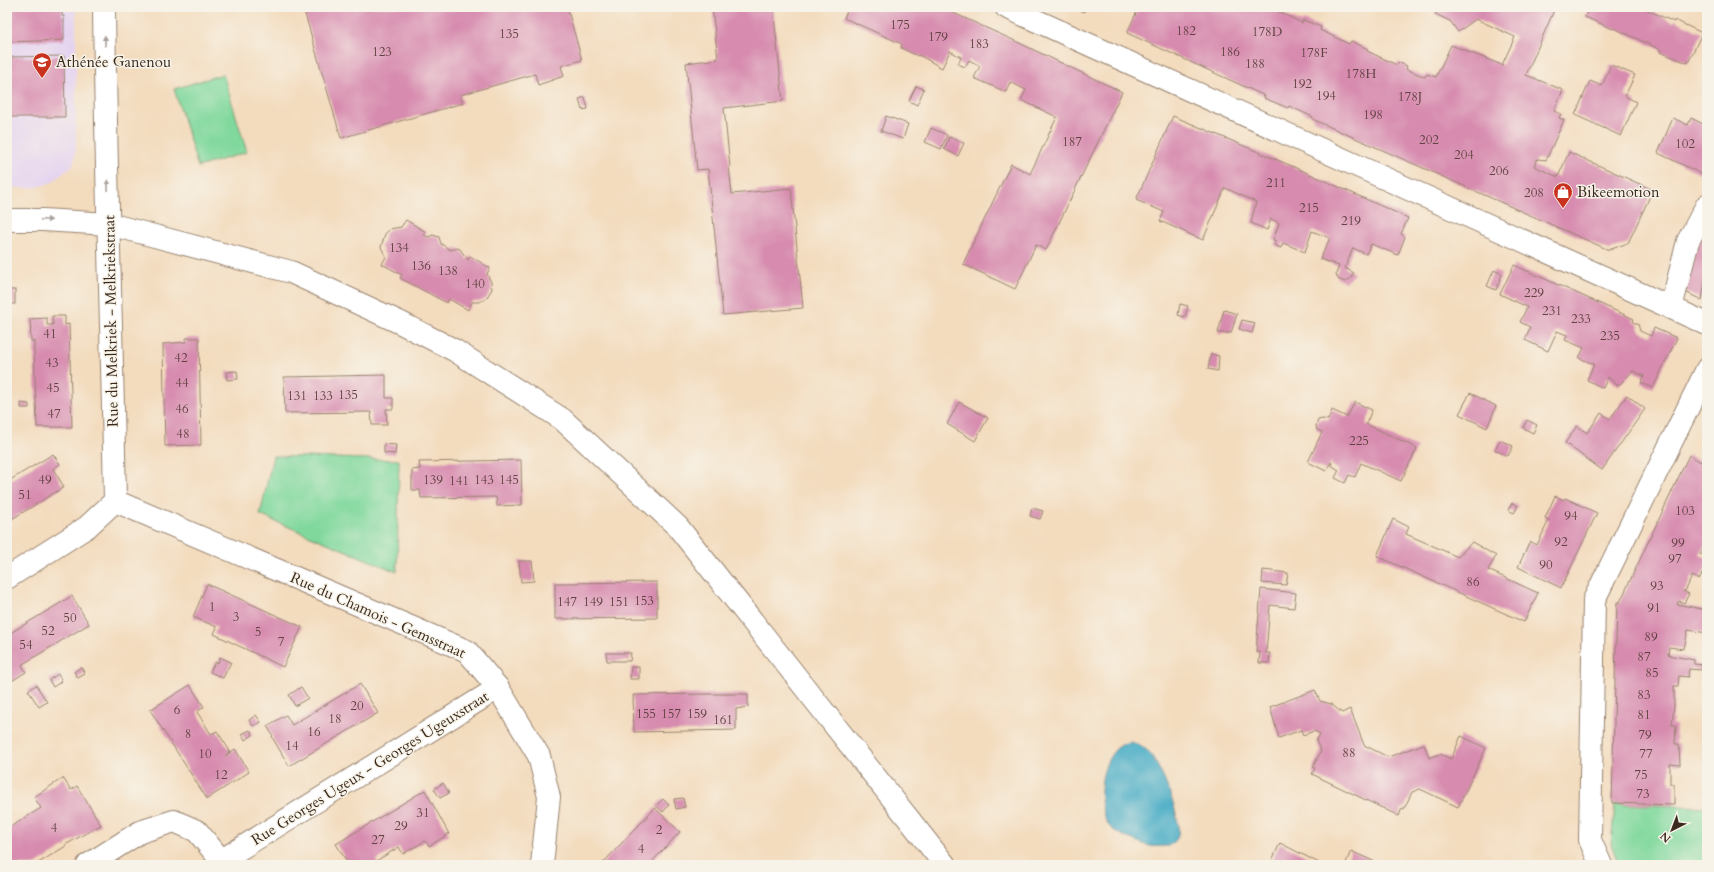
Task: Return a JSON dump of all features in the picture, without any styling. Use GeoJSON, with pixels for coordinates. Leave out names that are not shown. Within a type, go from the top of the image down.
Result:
{"type":"FeatureCollection","features":[{"type":"Feature","properties":{"kind":"street","name":"Rue du Melkriek - Melkriekstraat"},"geometry":{"type":"LineString","coordinates":[[104,7],[105,118],[110,224],[115,501]]}},
{"type":"Feature","properties":{"kind":"street"},"geometry":{"type":"LineString","coordinates":[[1006,7],[1707,324]]}},
{"type":"Feature","properties":{"kind":"street"},"geometry":{"type":"LineString","coordinates":[[1671,308],[1688,241],[1707,205]]}},
{"type":"Feature","properties":{"kind":"street"},"geometry":{"type":"LineString","coordinates":[[7,220],[43,220],[110,224],[291,272],[401,323],[454,350],[562,419],[678,527],[945,865]]}},
{"type":"Feature","properties":{"kind":"street"},"geometry":{"type":"LineString","coordinates":[[1601,865],[1590,840],[1594,600],[1707,369]]}},
{"type":"Feature","properties":{"kind":"street"},"geometry":{"type":"LineString","coordinates":[[7,578],[87,527],[115,501]]}},
{"type":"Feature","properties":{"kind":"street","name":"Rue du Chamois - Gemsstraat"},"geometry":{"type":"LineString","coordinates":[[115,501],[467,651],[498,688],[539,756],[549,798],[542,865]]}},
{"type":"Feature","properties":{"kind":"street","name":"Rue Georges Ugeux - Georges Ugeuxstraat"},"geometry":{"type":"LineString","coordinates":[[88,865],[140,832],[174,821],[197,831],[223,863],[498,688]]}},
{"type":"Feature","properties":{"kind":"shaded area","name":"Athénée Ganenou"},"geometry":{"type":"Polygon","coordinates":[[[7,7],[76,7],[76,151],[73,165],[51,183],[33,188],[7,188],[7,7]]]}},
{"type":"Feature","properties":{"kind":"green space"},"geometry":{"type":"Polygon","coordinates":[[[223,74],[247,152],[198,167],[174,89],[223,74]]]}},
{"type":"Feature","properties":{"kind":"green space"},"geometry":{"type":"Polygon","coordinates":[[[273,456],[399,460],[397,572],[260,515],[273,456]]]}},
{"type":"Feature","properties":{"kind":"green space"},"geometry":{"type":"Polygon","coordinates":[[[1615,804],[1707,807],[1707,865],[1619,865],[1611,844],[1615,804]]]}},
{"type":"Feature","properties":{"kind":"water"},"geometry":{"type":"Polygon","coordinates":[[[1130,742],[1146,749],[1150,754],[1160,770],[1170,795],[1177,820],[1178,830],[1177,838],[1168,846],[1150,846],[1128,838],[1112,829],[1104,817],[1101,792],[1102,778],[1106,765],[1112,754],[1120,746],[1130,742]]]}},
{"type":"Feature","properties":{"kind":"building"},"geometry":{"type":"Polygon","coordinates":[[[7,7],[64,7],[64,9],[62,9],[62,16],[64,16],[64,40],[9,42],[7,7]]]}},
{"type":"Feature","properties":{"kind":"building"},"geometry":{"type":"Polygon","coordinates":[[[303,7],[567,7],[582,60],[561,66],[564,76],[538,85],[535,74],[460,95],[463,103],[341,138],[303,7]]]}},
{"type":"Feature","properties":{"kind":"building"},"geometry":{"type":"Polygon","coordinates":[[[712,7],[773,7],[783,101],[724,108],[729,167],[732,194],[791,188],[803,308],[723,315],[708,169],[697,170],[686,63],[718,59],[712,7]]]}},
{"type":"Feature","properties":{"kind":"building"},"geometry":{"type":"Polygon","coordinates":[[[849,7],[940,7],[1122,92],[1046,250],[1036,245],[1015,289],[963,264],[1011,164],[1030,174],[1057,117],[1021,100],[1026,90],[1010,82],[1006,92],[974,78],[980,66],[969,60],[965,67],[958,64],[961,57],[950,51],[942,68],[919,55],[918,56],[901,48],[902,44],[844,18],[849,7]]]}},
{"type":"Feature","properties":{"kind":"building"},"geometry":{"type":"Polygon","coordinates":[[[1072,7],[1087,7],[1084,12],[1072,7]]]}},
{"type":"Feature","properties":{"kind":"building"},"geometry":{"type":"Polygon","coordinates":[[[1141,7],[1274,7],[1273,9],[1302,23],[1303,20],[1321,27],[1320,30],[1349,44],[1351,41],[1368,49],[1367,51],[1397,65],[1398,62],[1407,66],[1406,69],[1425,77],[1427,74],[1436,77],[1451,45],[1502,65],[1515,37],[1476,19],[1458,32],[1450,21],[1435,14],[1438,7],[1555,8],[1526,75],[1563,90],[1554,111],[1561,114],[1559,118],[1564,120],[1546,160],[1537,159],[1534,166],[1558,177],[1569,152],[1653,190],[1628,243],[1609,250],[1312,119],[1313,117],[1289,106],[1288,108],[1264,98],[1265,96],[1127,33],[1138,9],[1139,10],[1141,7]]]}},
{"type":"Feature","properties":{"kind":"building"},"geometry":{"type":"Polygon","coordinates":[[[1589,7],[1641,7],[1674,22],[1675,20],[1702,33],[1688,63],[1660,52],[1661,50],[1614,28],[1613,29],[1585,17],[1589,7]]]}},
{"type":"Feature","properties":{"kind":"building"},"geometry":{"type":"Polygon","coordinates":[[[64,56],[65,117],[7,117],[7,57],[64,56]]]}},
{"type":"Feature","properties":{"kind":"building"},"geometry":{"type":"Polygon","coordinates":[[[1611,65],[1635,75],[1625,96],[1636,102],[1621,136],[1575,115],[1590,81],[1602,86],[1611,65]]]}},
{"type":"Feature","properties":{"kind":"building"},"geometry":{"type":"Polygon","coordinates":[[[916,86],[924,89],[917,105],[909,101],[916,86]]]}},
{"type":"Feature","properties":{"kind":"building"},"geometry":{"type":"Polygon","coordinates":[[[585,97],[588,109],[582,110],[579,99],[585,97]]]}},
{"type":"Feature","properties":{"kind":"building"},"geometry":{"type":"Polygon","coordinates":[[[886,116],[908,124],[903,139],[881,131],[886,116]]]}},
{"type":"Feature","properties":{"kind":"building"},"geometry":{"type":"Polygon","coordinates":[[[1173,116],[1294,167],[1408,218],[1401,234],[1405,237],[1398,255],[1371,244],[1366,254],[1353,248],[1345,268],[1354,273],[1350,279],[1345,282],[1338,279],[1336,274],[1339,266],[1320,259],[1330,238],[1312,231],[1305,252],[1283,243],[1281,248],[1274,245],[1276,241],[1273,240],[1279,223],[1271,219],[1267,230],[1251,223],[1256,202],[1225,188],[1203,240],[1160,221],[1164,212],[1136,200],[1173,116]]]}},
{"type":"Feature","properties":{"kind":"building"},"geometry":{"type":"Polygon","coordinates":[[[1673,118],[1688,125],[1691,118],[1707,126],[1703,131],[1707,133],[1707,163],[1702,174],[1658,153],[1673,118]]]}},
{"type":"Feature","properties":{"kind":"building"},"geometry":{"type":"Polygon","coordinates":[[[931,128],[947,135],[941,149],[925,142],[931,128]]]}},
{"type":"Feature","properties":{"kind":"building"},"geometry":{"type":"Polygon","coordinates":[[[949,137],[964,143],[958,156],[944,149],[949,137]]]}},
{"type":"Feature","properties":{"kind":"building"},"geometry":{"type":"Polygon","coordinates":[[[406,220],[426,232],[424,235],[428,237],[433,235],[439,237],[441,244],[450,250],[457,248],[460,249],[468,260],[470,256],[490,268],[487,274],[491,282],[492,289],[486,299],[479,302],[472,302],[468,310],[449,299],[447,303],[400,278],[402,275],[382,264],[386,257],[381,247],[385,234],[390,229],[401,227],[406,220]]]}},
{"type":"Feature","properties":{"kind":"building"},"geometry":{"type":"Polygon","coordinates":[[[1707,228],[1707,267],[1702,300],[1685,292],[1699,233],[1707,228]]]}},
{"type":"Feature","properties":{"kind":"building"},"geometry":{"type":"Polygon","coordinates":[[[1514,265],[1634,319],[1633,322],[1638,324],[1640,331],[1651,336],[1654,328],[1677,338],[1653,388],[1641,383],[1644,376],[1633,371],[1618,386],[1608,377],[1603,388],[1587,380],[1594,364],[1579,358],[1584,348],[1565,340],[1567,335],[1557,331],[1548,351],[1525,340],[1530,327],[1520,322],[1527,307],[1500,294],[1514,265]]]}},
{"type":"Feature","properties":{"kind":"building"},"geometry":{"type":"Polygon","coordinates":[[[1494,270],[1502,274],[1496,290],[1487,286],[1494,270]]]}},
{"type":"Feature","properties":{"kind":"building"},"geometry":{"type":"Polygon","coordinates":[[[7,290],[15,290],[15,304],[7,304],[7,290]]]}},
{"type":"Feature","properties":{"kind":"building"},"geometry":{"type":"Polygon","coordinates":[[[1180,304],[1188,306],[1185,317],[1178,315],[1180,304]]]}},
{"type":"Feature","properties":{"kind":"building"},"geometry":{"type":"Polygon","coordinates":[[[1224,310],[1237,314],[1231,333],[1218,333],[1224,310]]]}},
{"type":"Feature","properties":{"kind":"building"},"geometry":{"type":"Polygon","coordinates":[[[52,316],[65,316],[65,325],[69,324],[72,427],[37,427],[34,341],[31,341],[30,319],[47,318],[47,325],[53,325],[52,316]]]}},
{"type":"Feature","properties":{"kind":"building"},"geometry":{"type":"Polygon","coordinates":[[[1242,320],[1255,323],[1252,333],[1239,329],[1242,320]]]}},
{"type":"Feature","properties":{"kind":"building"},"geometry":{"type":"Polygon","coordinates":[[[186,338],[199,338],[201,445],[165,446],[163,344],[186,342],[186,338]]]}},
{"type":"Feature","properties":{"kind":"building"},"geometry":{"type":"Polygon","coordinates":[[[1211,354],[1219,356],[1218,371],[1208,369],[1211,354]]]}},
{"type":"Feature","properties":{"kind":"building"},"geometry":{"type":"Polygon","coordinates":[[[237,371],[238,379],[227,380],[226,372],[237,371]]]}},
{"type":"Feature","properties":{"kind":"building"},"geometry":{"type":"Polygon","coordinates":[[[386,375],[386,398],[393,398],[393,409],[386,409],[387,425],[372,425],[371,412],[285,413],[284,377],[386,375]]]}},
{"type":"Feature","properties":{"kind":"building"},"geometry":{"type":"Polygon","coordinates":[[[1470,393],[1496,406],[1487,428],[1459,414],[1470,393]]]}},
{"type":"Feature","properties":{"kind":"building"},"geometry":{"type":"Polygon","coordinates":[[[1627,395],[1645,409],[1602,470],[1565,443],[1577,426],[1587,433],[1601,413],[1610,419],[1627,395]]]}},
{"type":"Feature","properties":{"kind":"building"},"geometry":{"type":"Polygon","coordinates":[[[959,402],[988,418],[975,441],[947,424],[959,402]]]}},
{"type":"Feature","properties":{"kind":"building"},"geometry":{"type":"Polygon","coordinates":[[[1355,402],[1372,410],[1366,424],[1417,448],[1401,481],[1361,463],[1355,477],[1349,475],[1345,483],[1335,478],[1339,470],[1331,465],[1331,462],[1326,471],[1308,462],[1322,432],[1317,430],[1316,426],[1318,420],[1328,420],[1332,410],[1347,417],[1355,402]]]}},
{"type":"Feature","properties":{"kind":"building"},"geometry":{"type":"Polygon","coordinates":[[[21,403],[29,404],[29,408],[21,408],[21,403]]]}},
{"type":"Feature","properties":{"kind":"building"},"geometry":{"type":"Polygon","coordinates":[[[1527,420],[1537,425],[1533,433],[1523,428],[1527,420]]]}},
{"type":"Feature","properties":{"kind":"building"},"geometry":{"type":"Polygon","coordinates":[[[1500,440],[1513,446],[1508,456],[1495,450],[1500,440]]]}},
{"type":"Feature","properties":{"kind":"building"},"geometry":{"type":"Polygon","coordinates":[[[384,444],[396,445],[395,454],[384,453],[384,444]]]}},
{"type":"Feature","properties":{"kind":"building"},"geometry":{"type":"Polygon","coordinates":[[[1707,449],[1707,546],[1704,546],[1700,554],[1707,557],[1707,566],[1699,579],[1692,576],[1686,590],[1683,591],[1689,594],[1684,603],[1679,601],[1677,604],[1707,610],[1707,633],[1688,630],[1684,649],[1669,647],[1668,655],[1694,660],[1694,664],[1703,665],[1701,670],[1689,669],[1688,677],[1679,676],[1678,686],[1674,686],[1672,725],[1676,725],[1675,744],[1679,744],[1680,765],[1670,764],[1670,784],[1674,784],[1674,805],[1612,803],[1617,602],[1620,602],[1689,455],[1701,462],[1707,449]]]}},
{"type":"Feature","properties":{"kind":"building"},"geometry":{"type":"Polygon","coordinates":[[[53,454],[60,464],[53,469],[64,487],[7,522],[7,482],[53,454]]]}},
{"type":"Feature","properties":{"kind":"building"},"geometry":{"type":"Polygon","coordinates":[[[521,460],[522,505],[497,506],[496,497],[421,498],[420,490],[412,490],[412,470],[420,469],[419,462],[521,460]]]}},
{"type":"Feature","properties":{"kind":"building"},"geometry":{"type":"Polygon","coordinates":[[[1555,496],[1564,500],[1565,498],[1597,513],[1561,588],[1518,567],[1530,541],[1537,545],[1549,520],[1545,518],[1555,496]]]}},
{"type":"Feature","properties":{"kind":"building"},"geometry":{"type":"Polygon","coordinates":[[[1512,503],[1518,506],[1514,513],[1508,510],[1512,503]]]}},
{"type":"Feature","properties":{"kind":"building"},"geometry":{"type":"Polygon","coordinates":[[[1032,508],[1043,511],[1040,519],[1030,516],[1032,508]]]}},
{"type":"Feature","properties":{"kind":"building"},"geometry":{"type":"Polygon","coordinates":[[[1393,519],[1409,527],[1406,534],[1458,557],[1472,542],[1496,556],[1488,570],[1538,593],[1524,622],[1377,556],[1393,519]]]}},
{"type":"Feature","properties":{"kind":"building"},"geometry":{"type":"Polygon","coordinates":[[[519,561],[532,561],[534,581],[521,582],[519,561]]]}},
{"type":"Feature","properties":{"kind":"building"},"geometry":{"type":"Polygon","coordinates":[[[1263,570],[1288,573],[1286,585],[1262,583],[1263,570]]]}},
{"type":"Feature","properties":{"kind":"building"},"geometry":{"type":"Polygon","coordinates":[[[657,582],[657,618],[555,619],[555,583],[657,582]]]}},
{"type":"Feature","properties":{"kind":"building"},"geometry":{"type":"Polygon","coordinates":[[[207,584],[302,627],[283,667],[214,634],[217,627],[193,617],[207,584]]]}},
{"type":"Feature","properties":{"kind":"building"},"geometry":{"type":"Polygon","coordinates":[[[1261,589],[1296,593],[1294,608],[1270,605],[1266,653],[1270,653],[1269,663],[1259,663],[1260,652],[1256,652],[1261,589]]]}},
{"type":"Feature","properties":{"kind":"building"},"geometry":{"type":"Polygon","coordinates":[[[72,596],[89,624],[23,664],[22,665],[26,672],[7,684],[7,635],[72,596]]]}},
{"type":"Feature","properties":{"kind":"building"},"geometry":{"type":"Polygon","coordinates":[[[606,653],[631,653],[630,661],[607,661],[606,653]]]}},
{"type":"Feature","properties":{"kind":"building"},"geometry":{"type":"Polygon","coordinates":[[[220,657],[231,662],[223,678],[210,672],[215,662],[218,663],[220,657]]]}},
{"type":"Feature","properties":{"kind":"building"},"geometry":{"type":"Polygon","coordinates":[[[81,667],[85,674],[78,678],[74,672],[81,667]]]}},
{"type":"Feature","properties":{"kind":"building"},"geometry":{"type":"Polygon","coordinates":[[[631,667],[639,667],[639,679],[630,679],[631,667]]]}},
{"type":"Feature","properties":{"kind":"building"},"geometry":{"type":"Polygon","coordinates":[[[58,674],[62,681],[53,687],[49,680],[58,674]]]}},
{"type":"Feature","properties":{"kind":"building"},"geometry":{"type":"Polygon","coordinates":[[[360,684],[378,713],[289,766],[267,726],[286,715],[292,725],[360,684]]]}},
{"type":"Feature","properties":{"kind":"building"},"geometry":{"type":"Polygon","coordinates":[[[36,685],[47,702],[39,707],[28,690],[36,685]]]}},
{"type":"Feature","properties":{"kind":"building"},"geometry":{"type":"Polygon","coordinates":[[[190,685],[204,707],[197,712],[211,734],[217,731],[230,751],[225,756],[235,749],[249,772],[207,799],[150,710],[190,685]]]}},
{"type":"Feature","properties":{"kind":"building"},"geometry":{"type":"Polygon","coordinates":[[[301,687],[308,698],[295,706],[289,695],[301,687]]]}},
{"type":"Feature","properties":{"kind":"building"},"geometry":{"type":"Polygon","coordinates":[[[1315,690],[1320,701],[1331,704],[1342,713],[1350,709],[1364,745],[1388,757],[1424,744],[1429,758],[1440,754],[1451,759],[1461,736],[1486,748],[1458,807],[1420,789],[1412,792],[1399,816],[1312,774],[1315,768],[1313,767],[1321,751],[1316,741],[1320,734],[1314,731],[1303,735],[1301,730],[1279,738],[1270,707],[1315,690]]]}},
{"type":"Feature","properties":{"kind":"building"},"geometry":{"type":"Polygon","coordinates":[[[748,694],[748,707],[736,709],[736,730],[634,732],[633,695],[748,694]]]}},
{"type":"Feature","properties":{"kind":"building"},"geometry":{"type":"Polygon","coordinates":[[[256,715],[261,722],[253,726],[249,720],[256,715]]]}},
{"type":"Feature","properties":{"kind":"building"},"geometry":{"type":"Polygon","coordinates":[[[250,730],[253,735],[245,740],[242,734],[250,730]]]}},
{"type":"Feature","properties":{"kind":"building"},"geometry":{"type":"Polygon","coordinates":[[[63,778],[71,790],[77,786],[101,825],[65,845],[66,846],[35,865],[7,865],[7,829],[41,808],[34,797],[63,778]]]}},
{"type":"Feature","properties":{"kind":"building"},"geometry":{"type":"Polygon","coordinates":[[[443,783],[449,793],[440,798],[434,789],[443,783]]]}},
{"type":"Feature","properties":{"kind":"building"},"geometry":{"type":"Polygon","coordinates":[[[425,790],[449,834],[429,846],[425,841],[403,854],[399,847],[376,861],[379,865],[349,865],[336,844],[425,790]]]}},
{"type":"Feature","properties":{"kind":"building"},"geometry":{"type":"Polygon","coordinates":[[[683,798],[685,807],[676,809],[674,799],[683,798]]]}},
{"type":"Feature","properties":{"kind":"building"},"geometry":{"type":"Polygon","coordinates":[[[663,799],[669,805],[663,812],[656,806],[663,799]]]}},
{"type":"Feature","properties":{"kind":"building"},"geometry":{"type":"Polygon","coordinates":[[[655,808],[680,832],[649,865],[601,865],[655,808]]]}},
{"type":"Feature","properties":{"kind":"building"},"geometry":{"type":"Polygon","coordinates":[[[1280,843],[1323,865],[1270,865],[1280,843]]]}},
{"type":"Feature","properties":{"kind":"building"},"geometry":{"type":"Polygon","coordinates":[[[1351,851],[1382,865],[1345,865],[1351,851]]]}},
{"type":"Feature","properties":{"kind":"place","name":"Athénée Ganenou"},"geometry":{"type":"Point","coordinates":[42,79]}},
{"type":"Feature","properties":{"kind":"place","name":"Bikeemotion"},"geometry":{"type":"Point","coordinates":[1563,209]}}]}
